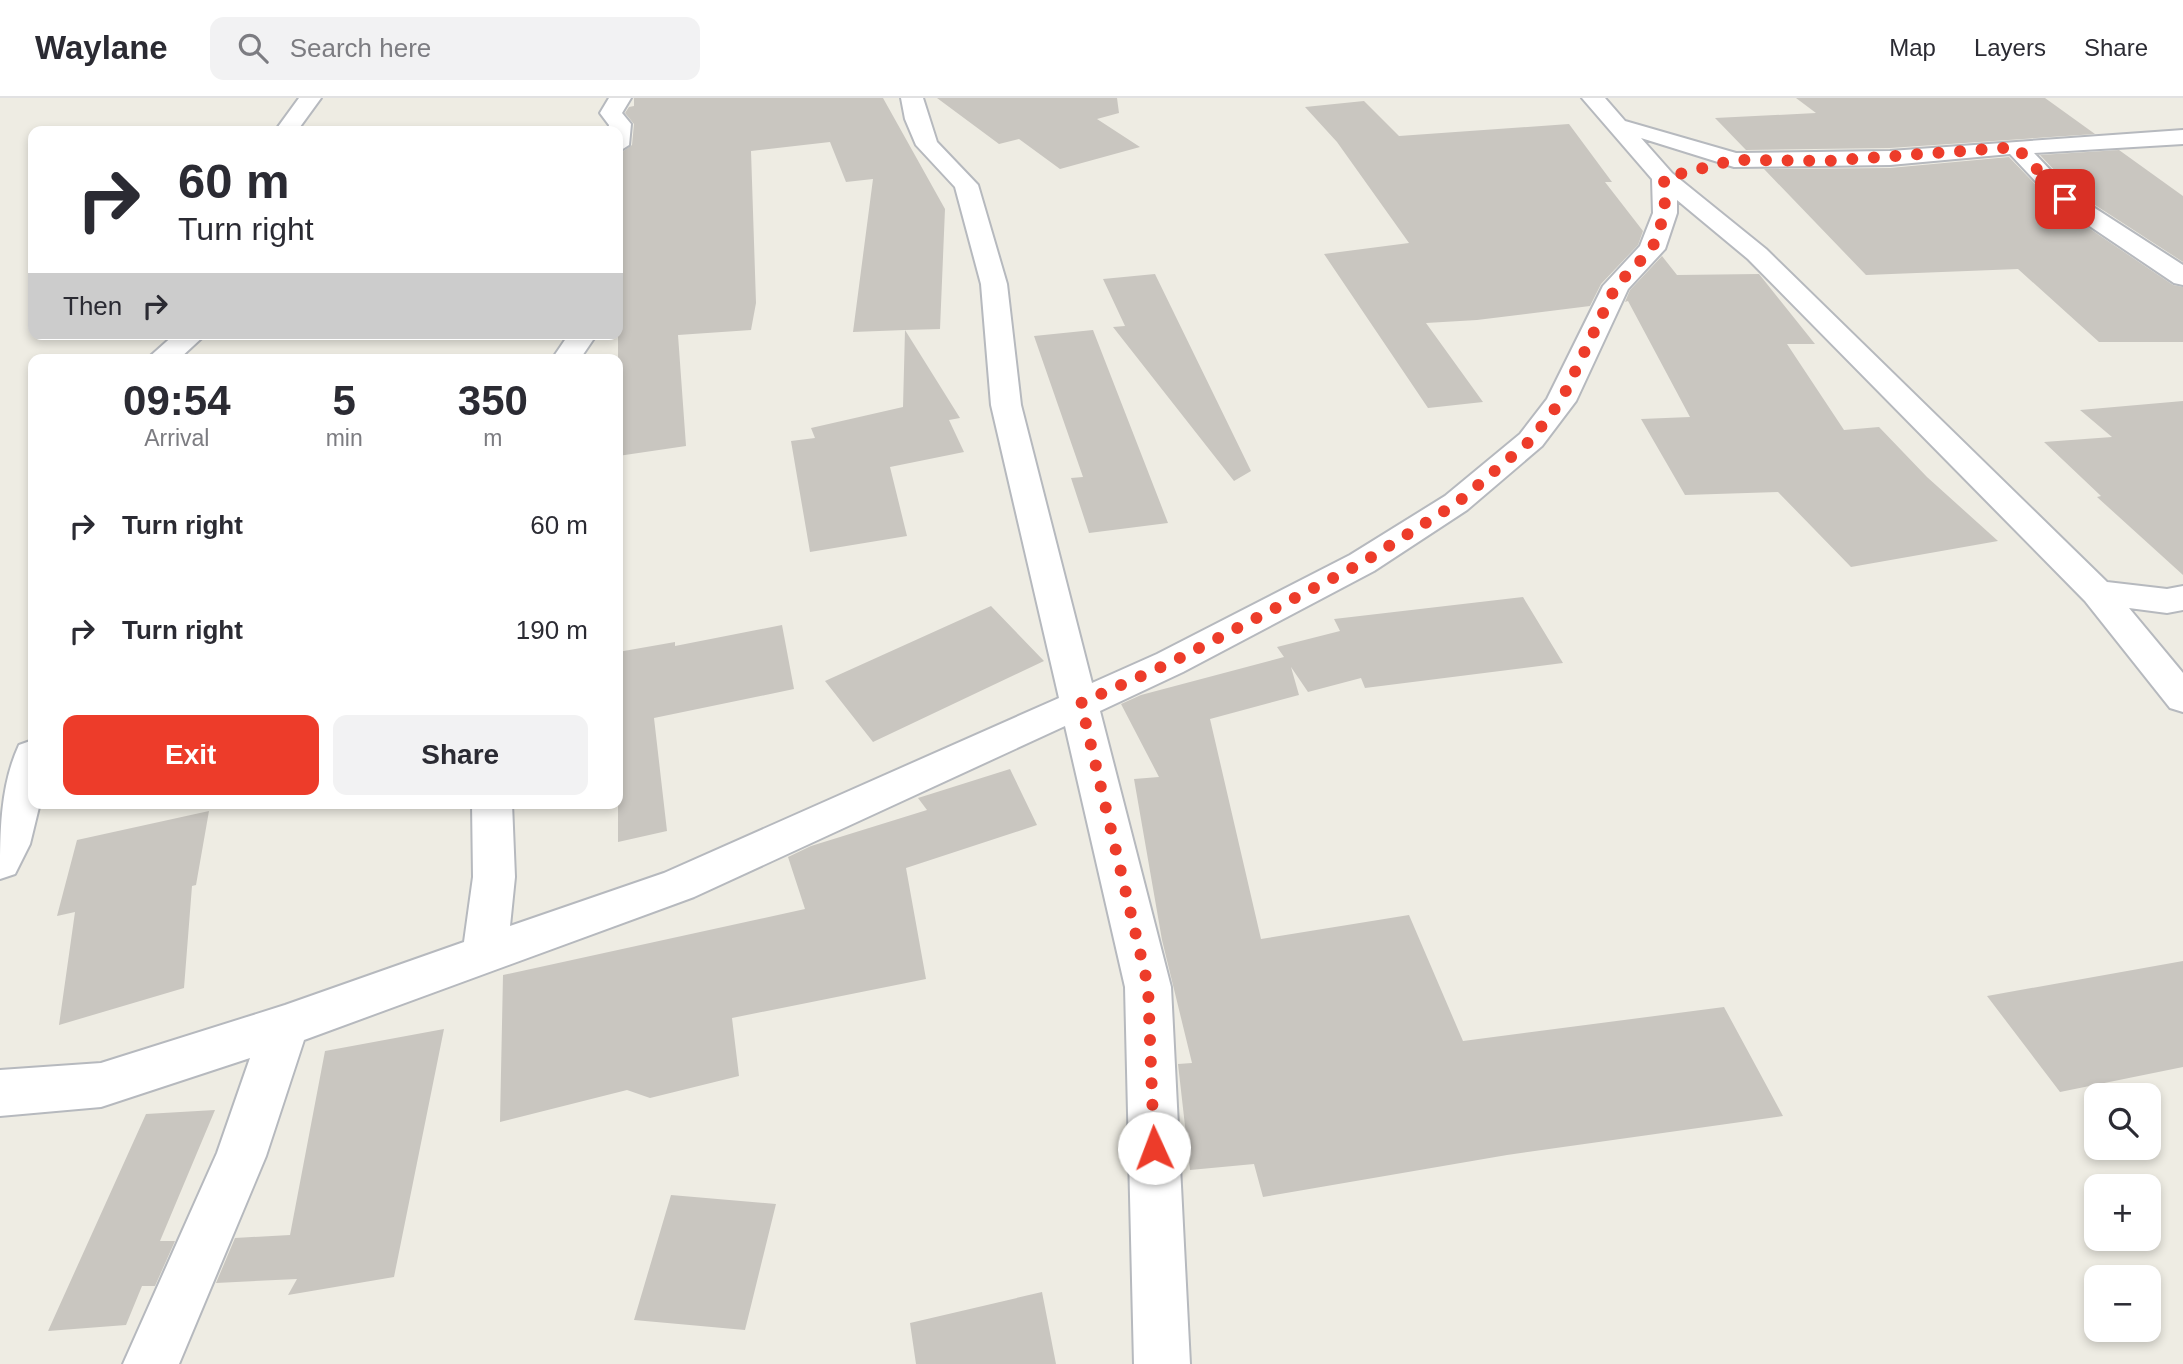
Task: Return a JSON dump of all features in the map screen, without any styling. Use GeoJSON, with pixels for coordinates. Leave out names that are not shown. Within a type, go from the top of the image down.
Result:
{"type":"FeatureCollection","features":[{"type":"Feature","properties":{"kind":"street"},"geometry":{"type":"LineString","coordinates":[[290,126],[310,98]]}},
{"type":"Feature","properties":{"kind":"street"},"geometry":{"type":"LineString","coordinates":[[620,98],[611,113],[620,126]]}},
{"type":"Feature","properties":{"kind":"street"},"geometry":{"type":"LineString","coordinates":[[912,98],[916,120],[927,145],[966,185],[994,284],[1006,405],[1081,703],[1148,986],[1161,1364]]}},
{"type":"Feature","properties":{"kind":"street"},"geometry":{"type":"LineString","coordinates":[[1593,98],[1620,126],[1684,174],[1757,254],[2097,593],[2183,698]]}},
{"type":"Feature","properties":{"kind":"street"},"geometry":{"type":"LineString","coordinates":[[1620,126],[1678,141],[1734,160]]}},
{"type":"Feature","properties":{"kind":"street"},"geometry":{"type":"LineString","coordinates":[[0,1093],[101,1085],[285,1026],[678,886],[1170,663],[1362,563],[1457,503],[1531,440],[1561,401],[1616,286],[1652,249],[1665,213],[1684,174],[1734,160],[1827,161],[2183,137]]}},
{"type":"Feature","properties":{"kind":"street"},"geometry":{"type":"LineString","coordinates":[[2016,147],[2065,199],[2183,277]]}},
{"type":"Feature","properties":{"kind":"street"},"geometry":{"type":"LineString","coordinates":[[167,354],[185,340]]}},
{"type":"Feature","properties":{"kind":"street"},"geometry":{"type":"LineString","coordinates":[[2097,593],[2167,601],[2183,598]]}},
{"type":"Feature","properties":{"kind":"street"},"geometry":{"type":"LineString","coordinates":[[0,862],[9,844],[28,774]]}},
{"type":"Feature","properties":{"kind":"street"},"geometry":{"type":"LineString","coordinates":[[485,953],[494,877],[492,809]]}},
{"type":"Feature","properties":{"kind":"street"},"geometry":{"type":"LineString","coordinates":[[151,1364],[241,1156],[285,1026]]}},
{"type":"Feature","properties":{"kind":"building"},"geometry":{"type":"Polygon","coordinates":[[[634,98],[883,98],[945,209],[940,329],[853,332],[873,179],[846,182],[830,142],[751,151],[756,303],[751,330],[678,335],[686,446],[623,455],[623,354],[618,354],[618,340],[623,340],[623,151],[632,145],[634,124],[625,113],[629,107],[634,106],[634,98]]]}},
{"type":"Feature","properties":{"kind":"building"},"geometry":{"type":"Polygon","coordinates":[[[937,98],[1117,98],[1119,113],[1097,119],[1140,147],[1060,169],[1019,139],[999,144],[937,98]]]}},
{"type":"Feature","properties":{"kind":"building"},"geometry":{"type":"Polygon","coordinates":[[[1796,98],[2045,98],[2095,134],[1890,148],[1746,150],[1715,118],[1816,113],[1796,98]]]}},
{"type":"Feature","properties":{"kind":"building"},"geometry":{"type":"Polygon","coordinates":[[[1364,101],[1399,136],[1569,124],[1612,182],[1605,182],[1643,231],[1638,245],[1601,284],[1590,306],[1477,320],[1426,323],[1483,402],[1428,408],[1324,254],[1409,243],[1337,142],[1305,107],[1364,101]]]}},
{"type":"Feature","properties":{"kind":"building"},"geometry":{"type":"Polygon","coordinates":[[[2119,150],[2183,196],[2183,262],[2075,192],[2040,155],[2119,150]]]}},
{"type":"Feature","properties":{"kind":"building"},"geometry":{"type":"Polygon","coordinates":[[[2009,157],[2056,206],[2173,285],[2183,287],[2183,342],[2099,342],[2018,269],[1866,275],[1764,169],[1890,168],[2009,157]]]}},
{"type":"Feature","properties":{"kind":"building"},"geometry":{"type":"Polygon","coordinates":[[[1662,256],[1677,275],[1759,274],[1815,344],[1787,344],[1844,430],[1879,427],[1927,477],[1998,541],[1851,567],[1778,492],[1685,495],[1641,419],[1690,417],[1628,301],[1625,302],[1630,290],[1662,256]]]}},
{"type":"Feature","properties":{"kind":"building"},"geometry":{"type":"Polygon","coordinates":[[[1155,274],[1251,471],[1234,481],[1113,327],[1125,326],[1103,279],[1155,274]]]}},
{"type":"Feature","properties":{"kind":"building"},"geometry":{"type":"Polygon","coordinates":[[[905,330],[960,418],[949,420],[964,452],[890,467],[907,536],[810,552],[791,441],[815,438],[811,428],[903,407],[905,330]]]}},
{"type":"Feature","properties":{"kind":"building"},"geometry":{"type":"Polygon","coordinates":[[[1093,330],[1168,523],[1089,533],[1071,478],[1083,477],[1034,336],[1093,330]]]}},
{"type":"Feature","properties":{"kind":"building"},"geometry":{"type":"Polygon","coordinates":[[[2183,401],[2183,575],[2097,497],[2101,496],[2044,442],[2112,437],[2080,410],[2183,401]]]}},
{"type":"Feature","properties":{"kind":"building"},"geometry":{"type":"Polygon","coordinates":[[[1523,597],[1563,663],[1365,688],[1361,678],[1308,692],[1291,667],[1299,695],[1210,719],[1261,939],[1409,915],[1463,1041],[1724,1007],[1783,1116],[1507,1155],[1263,1197],[1254,1164],[1190,1170],[1178,1064],[1192,1063],[1162,940],[1134,779],[1159,777],[1121,704],[1141,695],[1284,657],[1277,647],[1340,631],[1334,619],[1523,597]]]}},
{"type":"Feature","properties":{"kind":"building"},"geometry":{"type":"Polygon","coordinates":[[[991,606],[1044,661],[873,742],[825,681],[991,606]]]}},
{"type":"Feature","properties":{"kind":"building"},"geometry":{"type":"Polygon","coordinates":[[[782,625],[794,689],[654,718],[667,831],[618,842],[618,809],[623,809],[623,651],[675,642],[675,646],[782,625]]]}},
{"type":"Feature","properties":{"kind":"building"},"geometry":{"type":"Polygon","coordinates":[[[1010,769],[1037,825],[906,868],[926,979],[732,1018],[739,1076],[650,1098],[627,1090],[500,1122],[503,975],[805,909],[788,857],[811,846],[927,810],[918,798],[1010,769]]]}},
{"type":"Feature","properties":{"kind":"building"},"geometry":{"type":"Polygon","coordinates":[[[209,811],[196,885],[192,886],[184,988],[59,1025],[75,912],[57,916],[77,840],[209,811]]]}},
{"type":"Feature","properties":{"kind":"building"},"geometry":{"type":"Polygon","coordinates":[[[2183,961],[2183,1067],[2104,1083],[2084,1083],[2084,1087],[2060,1092],[1987,996],[2183,961]]]}},
{"type":"Feature","properties":{"kind":"building"},"geometry":{"type":"Polygon","coordinates":[[[444,1029],[394,1277],[288,1295],[297,1279],[216,1283],[235,1238],[290,1235],[325,1051],[444,1029]]]}},
{"type":"Feature","properties":{"kind":"building"},"geometry":{"type":"Polygon","coordinates":[[[215,1110],[160,1241],[175,1241],[155,1286],[142,1286],[126,1325],[48,1331],[146,1114],[215,1110]]]}},
{"type":"Feature","properties":{"kind":"building"},"geometry":{"type":"Polygon","coordinates":[[[671,1195],[776,1204],[745,1330],[634,1320],[671,1195]]]}},
{"type":"Feature","properties":{"kind":"building"},"geometry":{"type":"Polygon","coordinates":[[[1042,1292],[1056,1364],[916,1364],[910,1323],[1042,1292]]]}},
{"type":"Feature","properties":{"kind":"route"},"geometry":{"type":"LineString","coordinates":[[1154,1148],[1148,986],[1081,703],[1170,663],[1362,563],[1457,503],[1531,440],[1561,401],[1616,286],[1652,249],[1665,213],[1664,178],[1734,160],[1827,161],[2016,147],[2065,199]]}}]}
